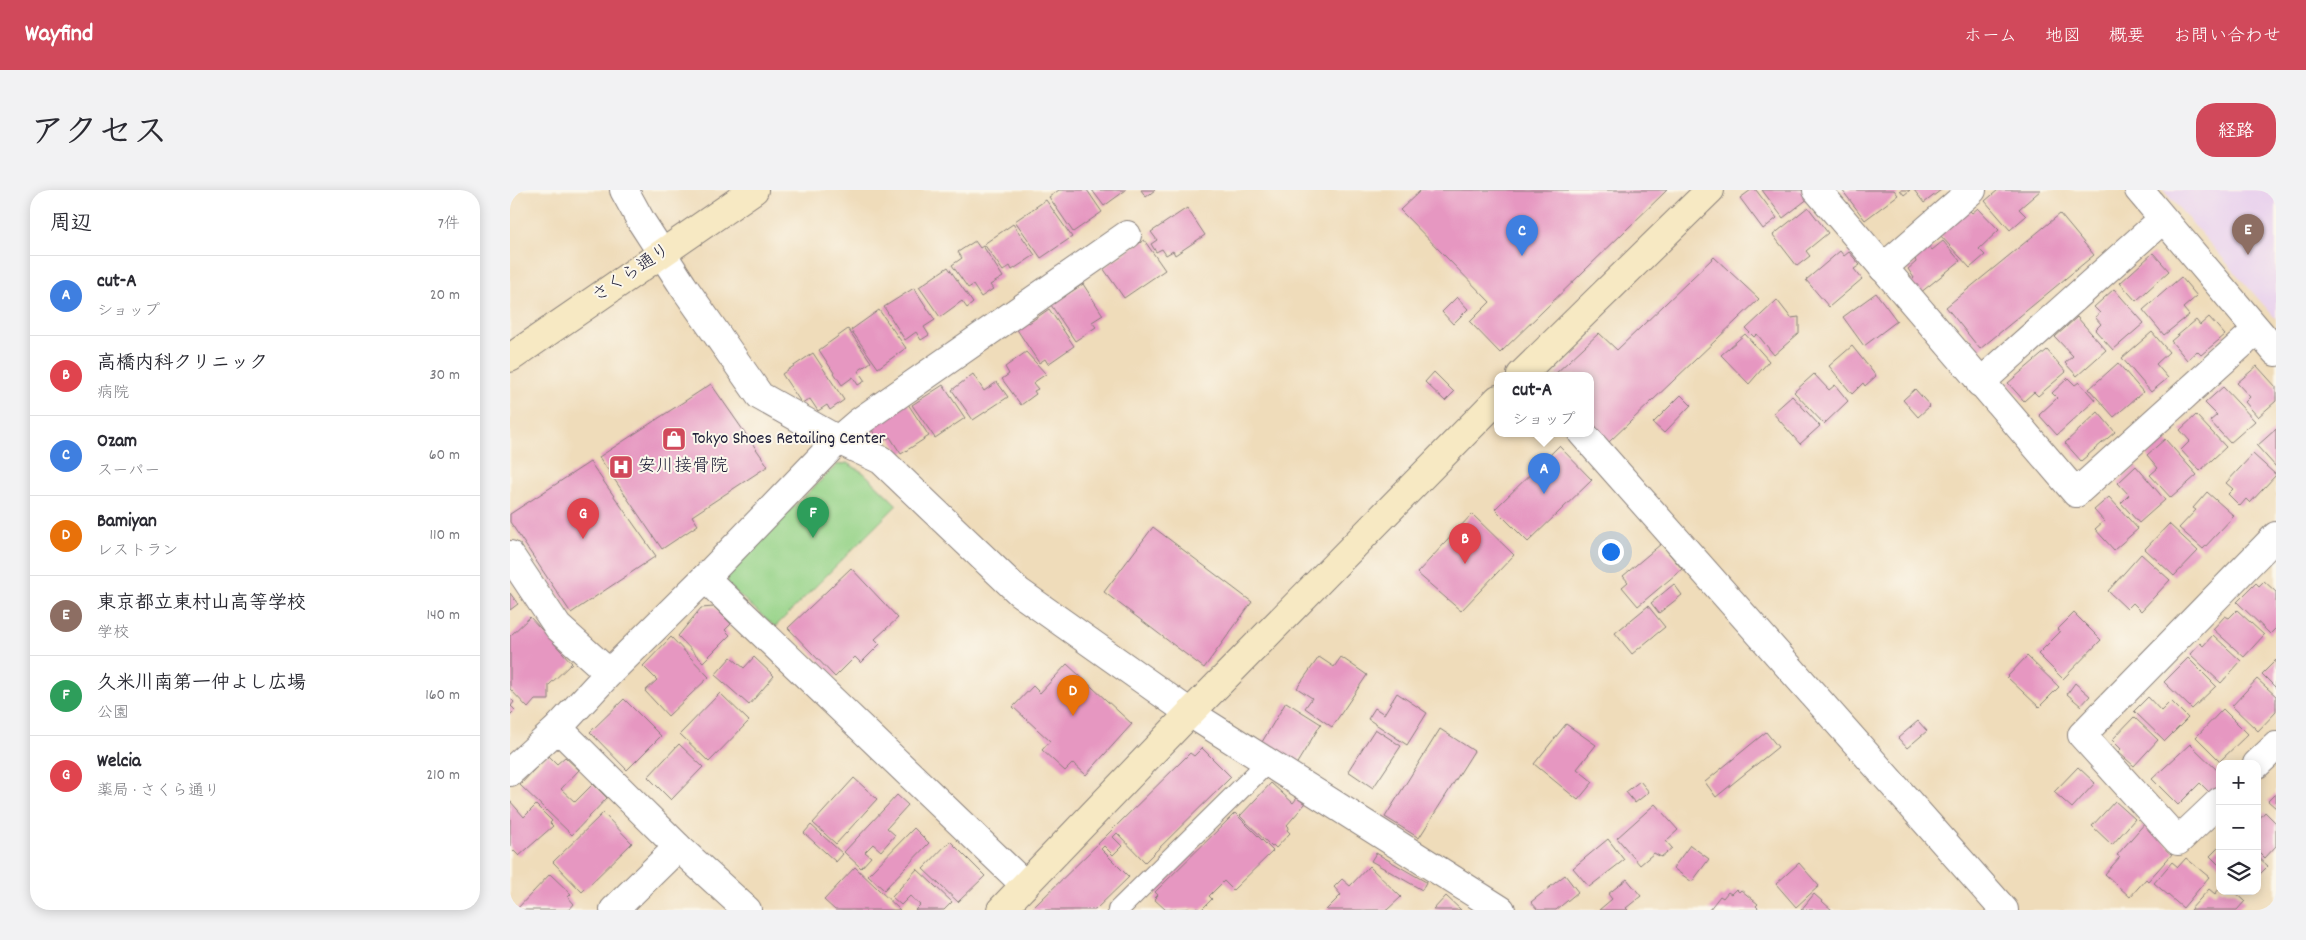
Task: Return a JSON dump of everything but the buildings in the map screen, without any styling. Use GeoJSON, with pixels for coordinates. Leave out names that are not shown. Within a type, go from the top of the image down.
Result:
{"type":"FeatureCollection","features":[{"type":"Feature","properties":{"kind":"street"},"geometry":{"type":"LineString","coordinates":[[624,190],[662,254],[760,396],[838,440],[881,460],[1019,592],[1190,713],[1501,910]]}},
{"type":"Feature","properties":{"kind":"street","name":"さくら通り"},"geometry":{"type":"LineString","coordinates":[[510,358],[754,190]]}},
{"type":"Feature","properties":{"kind":"street"},"geometry":{"type":"LineString","coordinates":[[1528,372],[1710,190]]}},
{"type":"Feature","properties":{"kind":"street"},"geometry":{"type":"LineString","coordinates":[[1817,190],[2076,493],[2257,330]]}},
{"type":"Feature","properties":{"kind":"street"},"geometry":{"type":"LineString","coordinates":[[1883,268],[1972,190]]}},
{"type":"Feature","properties":{"kind":"street"},"geometry":{"type":"LineString","coordinates":[[2139,190],[2276,352]]}},
{"type":"Feature","properties":{"kind":"street"},"geometry":{"type":"LineString","coordinates":[[1980,382],[2163,218]]}},
{"type":"Feature","properties":{"kind":"street"},"geometry":{"type":"LineString","coordinates":[[510,772],[558,728],[609,673],[705,578],[838,440],[859,422],[1127,235]]}},
{"type":"Feature","properties":{"kind":"street"},"geometry":{"type":"LineString","coordinates":[[1001,910],[1190,713],[1494,403]]}},
{"type":"Feature","properties":{"kind":"street"},"geometry":{"type":"LineString","coordinates":[[1586,437],[2004,910]]}},
{"type":"Feature","properties":{"kind":"street"},"geometry":{"type":"LineString","coordinates":[[2216,805],[2178,841],[2082,735],[2276,536]]}},
{"type":"Feature","properties":{"kind":"street"},"geometry":{"type":"LineString","coordinates":[[510,555],[558,627],[609,673]]}},
{"type":"Feature","properties":{"kind":"street"},"geometry":{"type":"LineString","coordinates":[[705,578],[1025,884]]}},
{"type":"Feature","properties":{"kind":"street"},"geometry":{"type":"LineString","coordinates":[[558,728],[678,847],[747,910]]}},
{"type":"Feature","properties":{"kind":"street"},"geometry":{"type":"LineString","coordinates":[[2261,760],[2276,746]]}},
{"type":"Feature","properties":{"kind":"street"},"geometry":{"type":"LineString","coordinates":[[614,910],[678,847]]}},
{"type":"Feature","properties":{"kind":"lane"},"geometry":{"type":"LineString","coordinates":[[1118,910],[1267,763]]}},
{"type":"Feature","properties":{"kind":"shaded area"},"geometry":{"type":"Polygon","coordinates":[[[2163,190],[2276,190],[2276,319],[2163,190]]]}},
{"type":"Feature","properties":{"kind":"green space"},"geometry":{"type":"Polygon","coordinates":[[[847,463],[864,473],[897,505],[775,627],[728,585],[727,571],[837,465],[847,463]]]}},
{"type":"Feature","properties":{"kind":"place","name":"東京都立東村山高等学校"},"geometry":{"type":"Point","coordinates":[2248,255]}},
{"type":"Feature","properties":{"kind":"place","name":"Ozam"},"geometry":{"type":"Point","coordinates":[1522,256]}},
{"type":"Feature","properties":{"kind":"place","name":"Tokyo Shoes Retailing Center"},"geometry":{"type":"Point","coordinates":[674,439]}},
{"type":"Feature","properties":{"kind":"place","name":"安川接骨院"},"geometry":{"type":"Point","coordinates":[621,467]}},
{"type":"Feature","properties":{"kind":"place","name":"cut-A"},"geometry":{"type":"Point","coordinates":[1544,494]}},
{"type":"Feature","properties":{"kind":"place","name":"久米川南第一仲よし広場"},"geometry":{"type":"Point","coordinates":[813,538]}},
{"type":"Feature","properties":{"kind":"place","name":"Welcia"},"geometry":{"type":"Point","coordinates":[583,539]}},
{"type":"Feature","properties":{"kind":"place","name":"高橋内科クリニック"},"geometry":{"type":"Point","coordinates":[1465,564]}},
{"type":"Feature","properties":{"kind":"place","name":"Bamiyan"},"geometry":{"type":"Point","coordinates":[1073,716]}}]}
